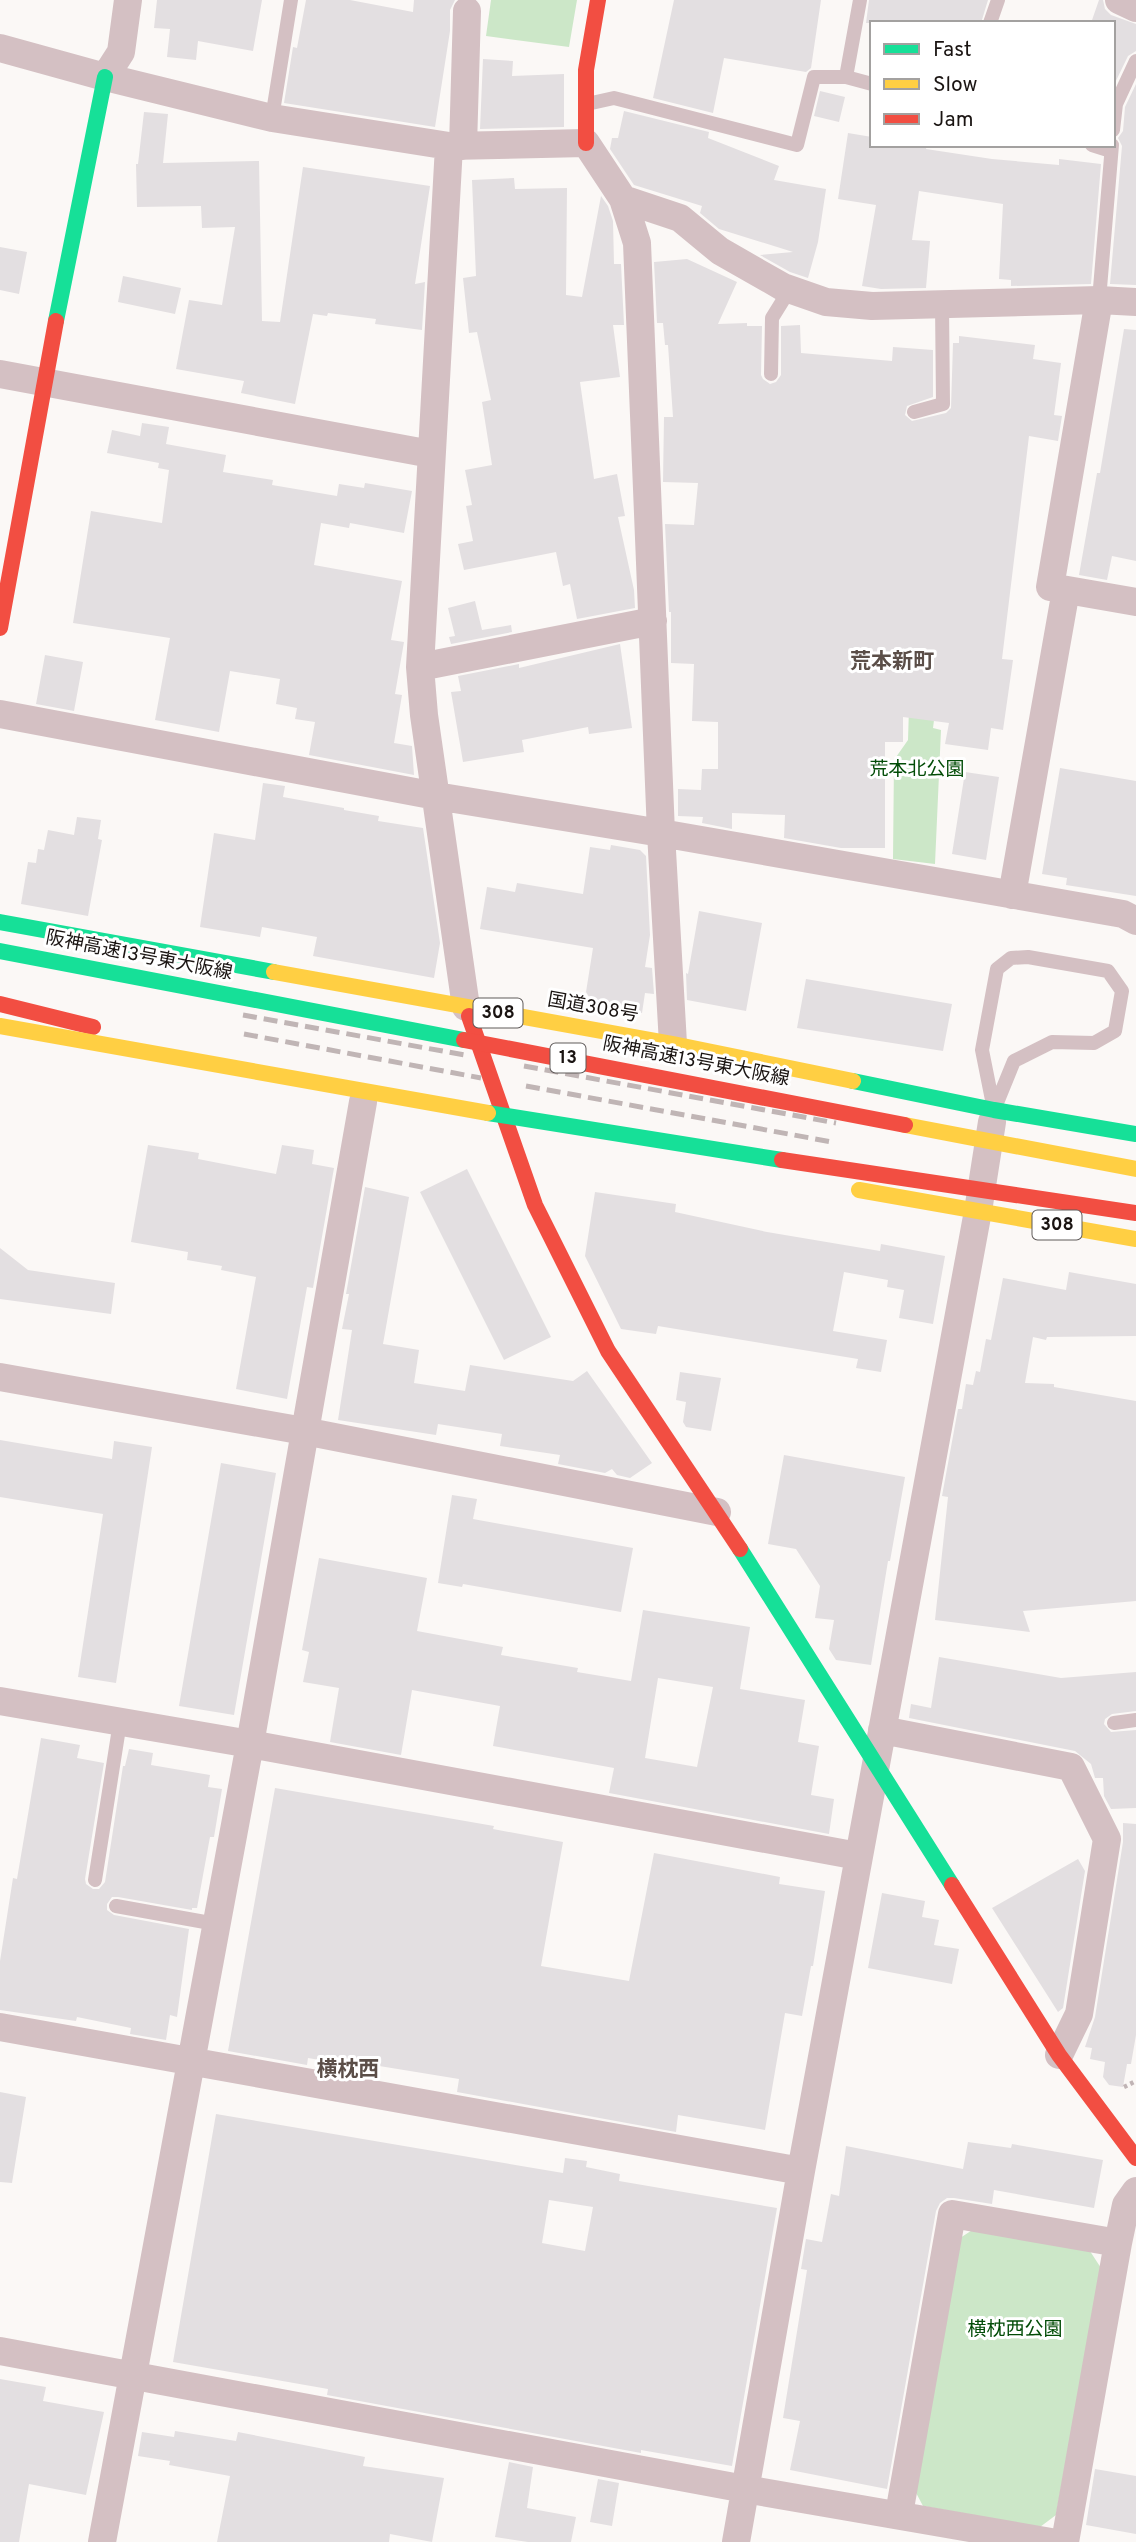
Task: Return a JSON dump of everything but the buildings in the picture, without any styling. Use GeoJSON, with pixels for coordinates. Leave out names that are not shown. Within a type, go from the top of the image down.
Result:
{"type":"FeatureCollection","features":[{"type":"Feature","properties":{"kind":"main road"},"geometry":{"type":"LineString","coordinates":[[586,143],[586,70],[598,0]]}},
{"type":"Feature","properties":{"kind":"main road"},"geometry":{"type":"LineString","coordinates":[[0,628],[44,382],[105,77]]}},
{"type":"Feature","properties":{"kind":"main road","name":"国道308号"},"geometry":{"type":"LineString","coordinates":[[0,922],[673,1044],[994,1110],[1136,1134]]}},
{"type":"Feature","properties":{"kind":"main road","name":"阪神高速13号東大阪線"},"geometry":{"type":"LineString","coordinates":[[0,951],[1136,1169]]}},
{"type":"Feature","properties":{"kind":"main road"},"geometry":{"type":"LineString","coordinates":[[0,1004],[296,1077]]}},
{"type":"Feature","properties":{"kind":"main road"},"geometry":{"type":"LineString","coordinates":[[466,1007],[535,1205],[608,1351],[716,1512],[1059,2055],[1136,2158]]}},
{"type":"Feature","properties":{"kind":"main road"},"geometry":{"type":"LineString","coordinates":[[221,1010],[345,1030],[542,1053]]}},
{"type":"Feature","properties":{"kind":"main road"},"geometry":{"type":"LineString","coordinates":[[0,1026],[529,1120],[1136,1213]]}},
{"type":"Feature","properties":{"kind":"main road"},"geometry":{"type":"LineString","coordinates":[[0,1034],[740,1170]]}},
{"type":"Feature","properties":{"kind":"main road","name":"308"},"geometry":{"type":"LineString","coordinates":[[849,1189],[1136,1238]]}},
{"type":"Feature","properties":{"kind":"street"},"geometry":{"type":"LineString","coordinates":[[105,77],[121,52],[128,0]]}},
{"type":"Feature","properties":{"kind":"street"},"geometry":{"type":"LineString","coordinates":[[1119,0],[1136,8]]}},
{"type":"Feature","properties":{"kind":"street"},"geometry":{"type":"LineString","coordinates":[[466,1007],[424,715],[421,667],[431,454],[467,11]]}},
{"type":"Feature","properties":{"kind":"street"},"geometry":{"type":"LineString","coordinates":[[0,48],[272,118],[456,146],[586,143],[623,199],[637,243],[661,833],[673,1044]]}},
{"type":"Feature","properties":{"kind":"street"},"geometry":{"type":"LineString","coordinates":[[623,199],[680,218],[720,251],[790,289],[826,302],[872,306],[1099,300],[1136,302]]}},
{"type":"Feature","properties":{"kind":"street"},"geometry":{"type":"LineString","coordinates":[[1099,300],[1050,587],[1136,602]]}},
{"type":"Feature","properties":{"kind":"street"},"geometry":{"type":"LineString","coordinates":[[0,374],[431,454]]}},
{"type":"Feature","properties":{"kind":"street"},"geometry":{"type":"LineString","coordinates":[[1012,895],[1066,590]]}},
{"type":"Feature","properties":{"kind":"street"},"geometry":{"type":"LineString","coordinates":[[421,667],[653,621]]}},
{"type":"Feature","properties":{"kind":"street"},"geometry":{"type":"LineString","coordinates":[[0,713],[436,796],[1123,914],[1136,921]]}},
{"type":"Feature","properties":{"kind":"street"},"geometry":{"type":"LineString","coordinates":[[102,2542],[250,1744],[363,1102]]}},
{"type":"Feature","properties":{"kind":"street"},"geometry":{"type":"LineString","coordinates":[[736,2542],[858,1856],[877,1766],[978,1211],[994,1110]]}},
{"type":"Feature","properties":{"kind":"street"},"geometry":{"type":"LineString","coordinates":[[0,1377],[304,1431],[716,1512]]}},
{"type":"Feature","properties":{"kind":"street"},"geometry":{"type":"LineString","coordinates":[[0,1701],[250,1744],[858,1856]]}},
{"type":"Feature","properties":{"kind":"street"},"geometry":{"type":"LineString","coordinates":[[882,1730],[1071,1767],[1107,1839],[1079,2014],[1059,2055]]}},
{"type":"Feature","properties":{"kind":"street"},"geometry":{"type":"LineString","coordinates":[[0,2027],[801,2171]]}},
{"type":"Feature","properties":{"kind":"street"},"geometry":{"type":"LineString","coordinates":[[1065,2542],[1118,2243],[1126,2206],[1136,2191]]}},
{"type":"Feature","properties":{"kind":"street"},"geometry":{"type":"LineString","coordinates":[[899,2514],[953,2214],[1118,2243]]}},
{"type":"Feature","properties":{"kind":"street"},"geometry":{"type":"LineString","coordinates":[[0,2351],[745,2489],[1051,2542]]}},
{"type":"Feature","properties":{"kind":"lane"},"geometry":{"type":"LineString","coordinates":[[272,118],[291,0]]}},
{"type":"Feature","properties":{"kind":"lane"},"geometry":{"type":"LineString","coordinates":[[846,77],[860,0]]}},
{"type":"Feature","properties":{"kind":"lane"},"geometry":{"type":"LineString","coordinates":[[991,21],[998,0]]}},
{"type":"Feature","properties":{"kind":"lane"},"geometry":{"type":"LineString","coordinates":[[1115,113],[1116,104],[1136,61]]}},
{"type":"Feature","properties":{"kind":"lane"},"geometry":{"type":"LineString","coordinates":[[586,104],[614,99],[797,145],[814,77],[846,77],[870,83]]}},
{"type":"Feature","properties":{"kind":"lane"},"geometry":{"type":"LineString","coordinates":[[1099,300],[1112,148]]}},
{"type":"Feature","properties":{"kind":"lane"},"geometry":{"type":"LineString","coordinates":[[771,374],[772,318],[790,289]]}},
{"type":"Feature","properties":{"kind":"lane"},"geometry":{"type":"LineString","coordinates":[[914,412],[943,404],[942,304]]}},
{"type":"Feature","properties":{"kind":"lane"},"geometry":{"type":"LineString","coordinates":[[1028,957],[1108,971],[1122,991],[1115,1031],[1094,1043],[1052,1042],[1014,1061],[994,1110],[982,1050],[997,970],[1011,958],[1028,957]]}},
{"type":"Feature","properties":{"kind":"lane"},"geometry":{"type":"LineString","coordinates":[[1114,1723],[1136,1720]]}},
{"type":"Feature","properties":{"kind":"lane"},"geometry":{"type":"LineString","coordinates":[[95,1880],[120,1722]]}},
{"type":"Feature","properties":{"kind":"lane"},"geometry":{"type":"LineString","coordinates":[[116,1906],[216,1924]]}},
{"type":"Feature","properties":{"kind":"green space"},"geometry":{"type":"Polygon","coordinates":[[[491,0],[577,0],[569,47],[486,36],[491,0]]]}},
{"type":"Feature","properties":{"kind":"green space","name":"荒本北公園"},"geometry":{"type":"Polygon","coordinates":[[[910,676],[939,681],[933,728],[941,730],[935,864],[893,859],[894,760],[908,740],[910,676]]]}},
{"type":"Feature","properties":{"kind":"green space","name":"横枕西公園"},"geometry":{"type":"Polygon","coordinates":[[[980,2225],[1086,2245],[1101,2268],[1056,2515],[1040,2527],[923,2506],[913,2487],[957,2240],[980,2225]]]}},
{"type":"Feature","properties":{"kind":"railway"},"geometry":{"type":"LineString","coordinates":[[243,1015],[470,1056]]}},
{"type":"Feature","properties":{"kind":"railway"},"geometry":{"type":"LineString","coordinates":[[244,1034],[481,1078]]}},
{"type":"Feature","properties":{"kind":"railway"},"geometry":{"type":"LineString","coordinates":[[524,1066],[836,1123]]}},
{"type":"Feature","properties":{"kind":"railway"},"geometry":{"type":"LineString","coordinates":[[526,1086],[832,1142]]}},
{"type":"Feature","properties":{"kind":"traffic: fast"},"geometry":{"type":"LineString","coordinates":[[56,321],[105,77]]}},
{"type":"Feature","properties":{"kind":"traffic: fast"},"geometry":{"type":"LineString","coordinates":[[0,922],[274,972]]}},
{"type":"Feature","properties":{"kind":"traffic: fast"},"geometry":{"type":"LineString","coordinates":[[0,951],[464,1040]]}},
{"type":"Feature","properties":{"kind":"traffic: fast"},"geometry":{"type":"LineString","coordinates":[[853,1081],[994,1110],[1136,1134]]}},
{"type":"Feature","properties":{"kind":"traffic: fast"},"geometry":{"type":"LineString","coordinates":[[488,1113],[782,1160]]}},
{"type":"Feature","properties":{"kind":"traffic: fast"},"geometry":{"type":"LineString","coordinates":[[740,1549],[952,1885]]}},
{"type":"Feature","properties":{"kind":"traffic: slow"},"geometry":{"type":"LineString","coordinates":[[274,972],[673,1044],[853,1081]]}},
{"type":"Feature","properties":{"kind":"traffic: slow"},"geometry":{"type":"LineString","coordinates":[[0,1026],[488,1113]]}},
{"type":"Feature","properties":{"kind":"traffic: slow"},"geometry":{"type":"LineString","coordinates":[[905,1125],[1136,1169]]}},
{"type":"Feature","properties":{"kind":"traffic: slow"},"geometry":{"type":"LineString","coordinates":[[859,1190],[1136,1239]]}},
{"type":"Feature","properties":{"kind":"traffic: jam"},"geometry":{"type":"LineString","coordinates":[[586,143],[586,70],[598,0]]}},
{"type":"Feature","properties":{"kind":"traffic: jam"},"geometry":{"type":"LineString","coordinates":[[0,628],[56,321]]}},
{"type":"Feature","properties":{"kind":"traffic: jam"},"geometry":{"type":"LineString","coordinates":[[0,1004],[93,1027]]}},
{"type":"Feature","properties":{"kind":"traffic: jam"},"geometry":{"type":"LineString","coordinates":[[469,1016],[535,1205],[608,1351],[740,1549]]}},
{"type":"Feature","properties":{"kind":"traffic: jam"},"geometry":{"type":"LineString","coordinates":[[464,1040],[905,1125]]}},
{"type":"Feature","properties":{"kind":"traffic: jam"},"geometry":{"type":"LineString","coordinates":[[782,1160],[1136,1213]]}},
{"type":"Feature","properties":{"kind":"traffic: jam"},"geometry":{"type":"LineString","coordinates":[[952,1885],[1059,2055],[1136,2158]]}},
{"type":"Feature","properties":{"kind":"district","name":"荒本新町"},"geometry":{"type":"Point","coordinates":[892,662]}},
{"type":"Feature","properties":{"kind":"district","name":"横枕西"},"geometry":{"type":"Point","coordinates":[348,2070]}}]}
